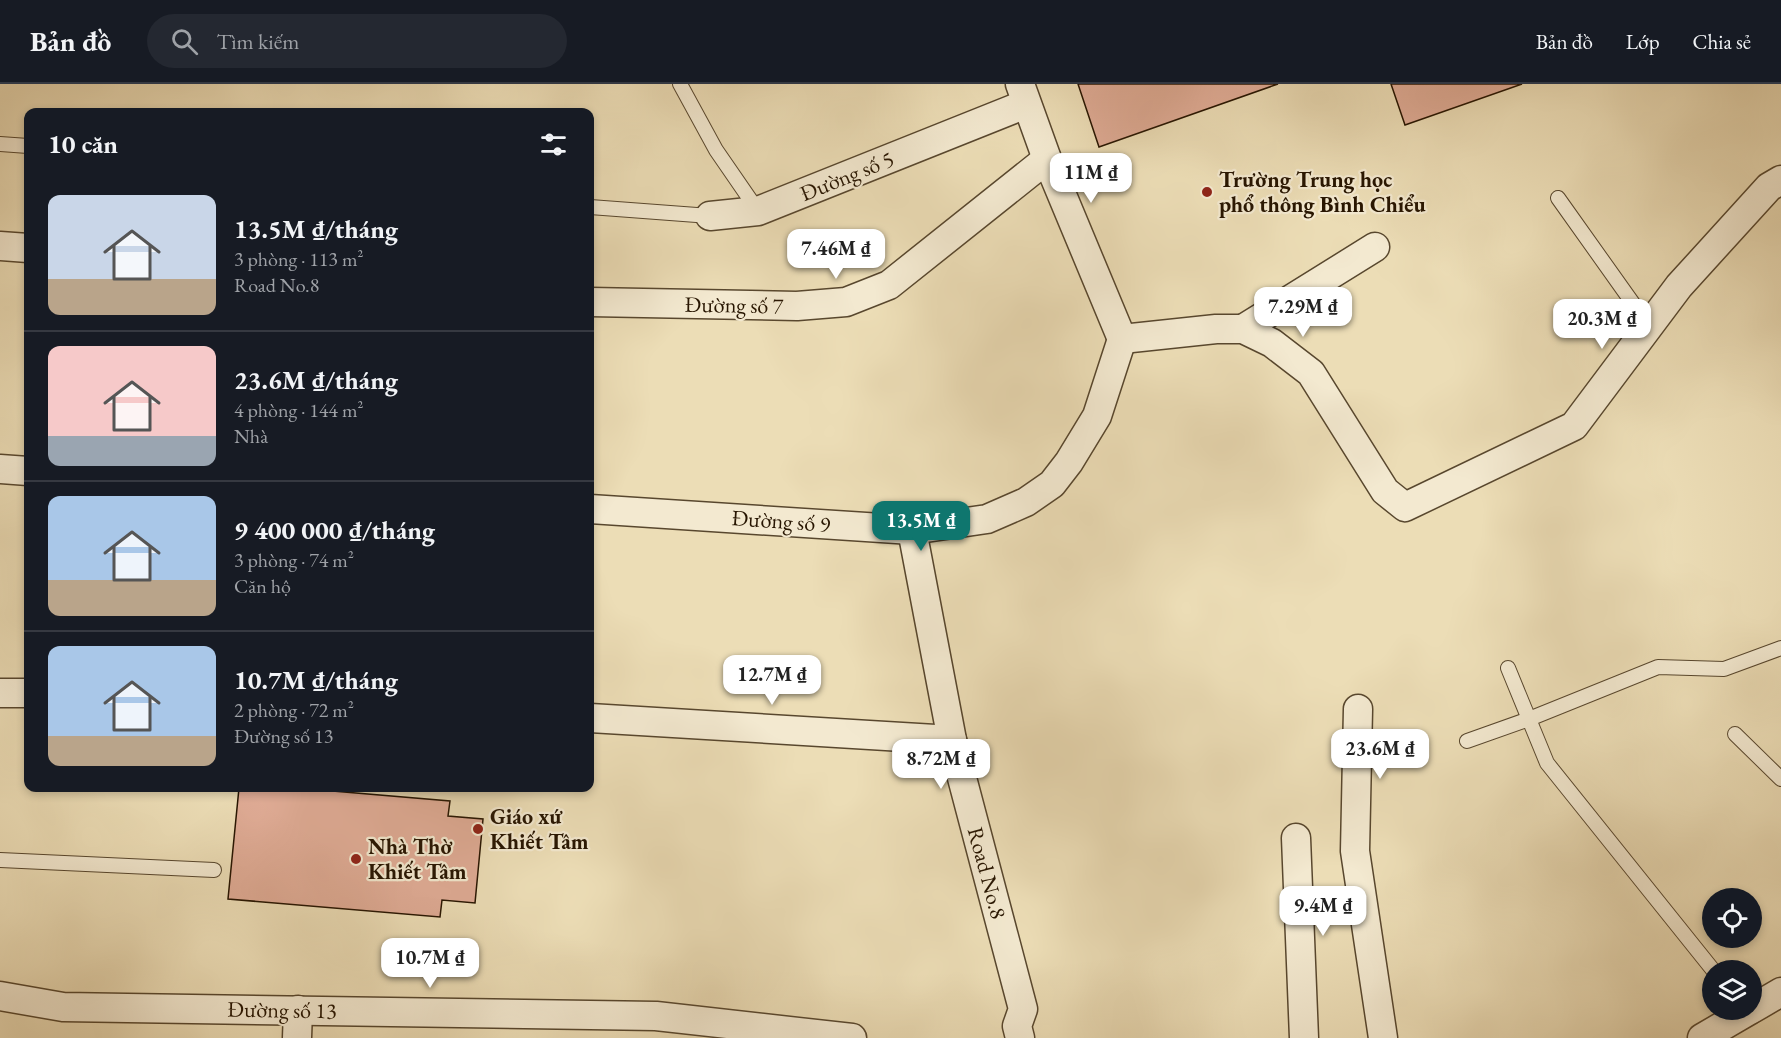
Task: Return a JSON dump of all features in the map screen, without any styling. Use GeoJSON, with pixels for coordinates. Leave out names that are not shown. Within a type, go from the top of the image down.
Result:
{"type":"FeatureCollection","features":[{"type":"Feature","properties":{"kind":"street","name":"Đường số 5"},"geometry":{"type":"LineString","coordinates":[[710,216],[758,212],[1023,94]]}},
{"type":"Feature","properties":{"kind":"street"},"geometry":{"type":"LineString","coordinates":[[1023,94],[1047,159],[1122,339],[1216,329],[1243,329],[1272,343],[1311,373],[1385,491],[1405,507],[1574,426],[1679,286],[1769,187],[1781,180]]}},
{"type":"Feature","properties":{"kind":"street","name":"Đường số 7"},"geometry":{"type":"LineString","coordinates":[[594,302],[797,306],[846,302],[889,285],[1047,159]]}},
{"type":"Feature","properties":{"kind":"street"},"geometry":{"type":"LineString","coordinates":[[0,246],[24,248]]}},
{"type":"Feature","properties":{"kind":"street"},"geometry":{"type":"LineString","coordinates":[[1243,329],[1375,247]]}},
{"type":"Feature","properties":{"kind":"street","name":"Đường số 9"},"geometry":{"type":"LineString","coordinates":[[594,509],[912,530],[987,519],[1026,502],[1052,484],[1070,462],[1097,416],[1122,339]]}},
{"type":"Feature","properties":{"kind":"street"},"geometry":{"type":"LineString","coordinates":[[0,469],[24,471]]}},
{"type":"Feature","properties":{"kind":"street","name":"Road No.8"},"geometry":{"type":"LineString","coordinates":[[912,530],[952,740],[1023,1009],[1017,1026],[1020,1038]]}},
{"type":"Feature","properties":{"kind":"street"},"geometry":{"type":"LineString","coordinates":[[0,693],[24,693]]}},
{"type":"Feature","properties":{"kind":"street"},"geometry":{"type":"LineString","coordinates":[[1358,709],[1355,851],[1383,1038]]}},
{"type":"Feature","properties":{"kind":"street"},"geometry":{"type":"LineString","coordinates":[[594,718],[952,740]]}},
{"type":"Feature","properties":{"kind":"street"},"geometry":{"type":"LineString","coordinates":[[1296,838],[1304,1038]]}},
{"type":"Feature","properties":{"kind":"street"},"geometry":{"type":"LineString","coordinates":[[1762,1002],[1781,992]]}},
{"type":"Feature","properties":{"kind":"street","name":"Đường số 13"},"geometry":{"type":"LineString","coordinates":[[0,996],[63,1007],[298,1024],[620,1026],[656,1016],[852,1038]]}},
{"type":"Feature","properties":{"kind":"street"},"geometry":{"type":"LineString","coordinates":[[1702,1038],[1732,1020]]}},
{"type":"Feature","properties":{"kind":"lane"},"geometry":{"type":"LineString","coordinates":[[680,84],[716,150],[758,212]]}},
{"type":"Feature","properties":{"kind":"lane"},"geometry":{"type":"LineString","coordinates":[[0,144],[24,146]]}},
{"type":"Feature","properties":{"kind":"lane"},"geometry":{"type":"LineString","coordinates":[[1558,198],[1649,326]]}},
{"type":"Feature","properties":{"kind":"lane","name":"Đường số 5"},"geometry":{"type":"LineString","coordinates":[[594,207],[710,216]]}},
{"type":"Feature","properties":{"kind":"lane"},"geometry":{"type":"LineString","coordinates":[[1467,741],[1529,719],[1658,667],[1724,669],[1781,648]]}},
{"type":"Feature","properties":{"kind":"lane"},"geometry":{"type":"LineString","coordinates":[[1508,668],[1547,763],[1705,960]]}},
{"type":"Feature","properties":{"kind":"lane"},"geometry":{"type":"LineString","coordinates":[[1735,734],[1781,779]]}},
{"type":"Feature","properties":{"kind":"lane"},"geometry":{"type":"LineString","coordinates":[[0,860],[214,870]]}},
{"type":"Feature","properties":{"kind":"building"},"geometry":{"type":"Polygon","coordinates":[[[1078,84],[1278,84],[1099,147],[1078,84]]]}},
{"type":"Feature","properties":{"kind":"building"},"geometry":{"type":"Polygon","coordinates":[[[1391,84],[1522,84],[1405,125],[1391,84]]]}},
{"type":"Feature","properties":{"kind":"building","name":"Nhà Thờ Khiết Tâm"},"geometry":{"type":"Polygon","coordinates":[[[239,792],[344,792],[450,801],[448,816],[483,819],[475,903],[442,900],[440,917],[228,899],[239,792]]]}},
{"type":"Feature","properties":{"kind":"place","name":"Trường Trung học phổ thông Bình Chiểu"},"geometry":{"type":"Point","coordinates":[1207,192]}},
{"type":"Feature","properties":{"kind":"place","name":"Giáo xứ Khiết Tâm"},"geometry":{"type":"Point","coordinates":[478,829]}},
{"type":"Feature","properties":{"kind":"place","name":"Nhà Thờ Khiết Tâm"},"geometry":{"type":"Point","coordinates":[356,859]}}]}
